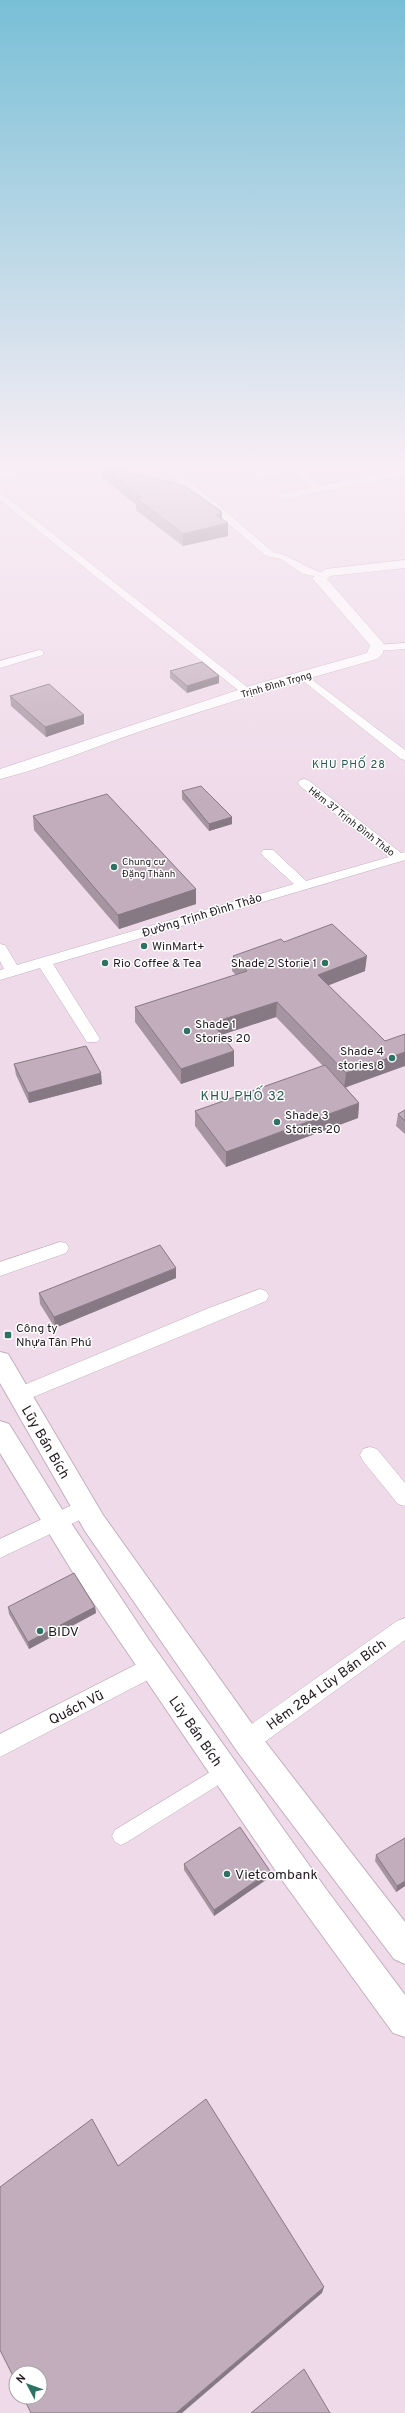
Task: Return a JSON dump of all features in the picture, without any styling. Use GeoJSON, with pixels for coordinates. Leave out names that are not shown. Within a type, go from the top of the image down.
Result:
{"type":"FeatureCollection","features":[{"type":"Feature","properties":{"kind":"main road","name":"Lũy Bán Bích"},"geometry":{"type":"LineString","coordinates":[[0,1361],[85,1508],[247,1741],[405,1948]]}},
{"type":"Feature","properties":{"kind":"main road","name":"Lũy Bán Bích"},"geometry":{"type":"LineString","coordinates":[[0,1431],[56,1522],[151,1667],[362,1966],[405,2021]]}},
{"type":"Feature","properties":{"kind":"street"},"geometry":{"type":"LineString","coordinates":[[101,576],[248,692]]}},
{"type":"Feature","properties":{"kind":"street"},"geometry":{"type":"LineString","coordinates":[[321,576],[320,581],[374,640],[378,648],[405,646]]}},
{"type":"Feature","properties":{"kind":"street","name":"Trịnh Đình Trọng"},"geometry":{"type":"LineString","coordinates":[[0,774],[248,692],[302,675],[367,658],[376,652],[378,648]]}},
{"type":"Feature","properties":{"kind":"street"},"geometry":{"type":"LineString","coordinates":[[0,665],[39,653]]}},
{"type":"Feature","properties":{"kind":"street"},"geometry":{"type":"LineString","coordinates":[[302,675],[405,756]]}},
{"type":"Feature","properties":{"kind":"street","name":"Hẻm 37 Trịnh Đình Thảo"},"geometry":{"type":"LineString","coordinates":[[304,783],[402,857]]}},
{"type":"Feature","properties":{"kind":"street"},"geometry":{"type":"LineString","coordinates":[[268,853],[303,885]]}},
{"type":"Feature","properties":{"kind":"street","name":"Đường Trịnh Đình Thảo"},"geometry":{"type":"LineString","coordinates":[[6,973],[402,857]]}},
{"type":"Feature","properties":{"kind":"street"},"geometry":{"type":"LineString","coordinates":[[0,948],[6,973]]}},
{"type":"Feature","properties":{"kind":"street"},"geometry":{"type":"LineString","coordinates":[[44,962],[92,1039]]}},
{"type":"Feature","properties":{"kind":"street"},"geometry":{"type":"LineString","coordinates":[[0,1269],[60,1248]]}},
{"type":"Feature","properties":{"kind":"street"},"geometry":{"type":"LineString","coordinates":[[19,1395],[215,1313],[260,1296]]}},
{"type":"Feature","properties":{"kind":"street"},"geometry":{"type":"LineString","coordinates":[[370,1455],[405,1498]]}},
{"type":"Feature","properties":{"kind":"street"},"geometry":{"type":"LineString","coordinates":[[0,1549],[85,1508]]}},
{"type":"Feature","properties":{"kind":"street","name":"Hẻm 284 Lũy Bán Bích"},"geometry":{"type":"LineString","coordinates":[[247,1741],[405,1628]]}},
{"type":"Feature","properties":{"kind":"street","name":"Quách Vũ"},"geometry":{"type":"LineString","coordinates":[[0,1746],[151,1667]]}},
{"type":"Feature","properties":{"kind":"street"},"geometry":{"type":"LineString","coordinates":[[121,1836],[224,1771]]}},
{"type":"Feature","properties":{"kind":"building"},"geometry":{"type":"Polygon","coordinates":[[[202,662],[219,676],[187,686],[170,671],[202,662]]]}},
{"type":"Feature","properties":{"kind":"building"},"geometry":{"type":"Polygon","coordinates":[[[49,684],[84,715],[45,727],[10,696],[49,684]]]}},
{"type":"Feature","properties":{"kind":"building"},"geometry":{"type":"Polygon","coordinates":[[[201,786],[232,817],[209,824],[182,791],[201,786]]]}},
{"type":"Feature","properties":{"kind":"building","name":"Chung cư Đặng Thành"},"geometry":{"type":"Polygon","coordinates":[[[107,794],[196,889],[118,915],[33,816],[107,794]]]}},
{"type":"Feature","properties":{"kind":"building"},"geometry":{"type":"Polygon","coordinates":[[[332,924],[367,956],[318,975],[385,1041],[405,1034],[405,1052],[346,1073],[277,1002],[212,1023],[234,1051],[181,1069],[135,1007],[247,971],[233,956],[281,939],[284,942],[332,924]]]}},
{"type":"Feature","properties":{"kind":"building"},"geometry":{"type":"Polygon","coordinates":[[[86,1046],[101,1073],[28,1093],[14,1064],[86,1046]]]}},
{"type":"Feature","properties":{"kind":"building","name":"Shade 3 Stories 20"},"geometry":{"type":"Polygon","coordinates":[[[325,1065],[359,1103],[226,1152],[195,1111],[325,1065]]]}},
{"type":"Feature","properties":{"kind":"building"},"geometry":{"type":"Polygon","coordinates":[[[405,1110],[405,1121],[398,1114],[405,1110]]]}},
{"type":"Feature","properties":{"kind":"building"},"geometry":{"type":"Polygon","coordinates":[[[160,1245],[176,1268],[54,1317],[39,1293],[160,1245]]]}},
{"type":"Feature","properties":{"kind":"building","name":"BIDV"},"geometry":{"type":"Polygon","coordinates":[[[74,1573],[95,1607],[28,1642],[8,1607],[74,1573]]]}},
{"type":"Feature","properties":{"kind":"building","name":"Vietcombank"},"geometry":{"type":"Polygon","coordinates":[[[240,1827],[270,1871],[214,1910],[184,1864],[240,1827]]]}},
{"type":"Feature","properties":{"kind":"building"},"geometry":{"type":"Polygon","coordinates":[[[405,1838],[405,1881],[397,1886],[376,1855],[405,1838]]]}},
{"type":"Feature","properties":{"kind":"building"},"geometry":{"type":"Polygon","coordinates":[[[206,2099],[324,2287],[176,2413],[31,2413],[27,2405],[48,2405],[48,2365],[8,2366],[0,2350],[0,2187],[92,2119],[118,2166],[206,2099]]]}},
{"type":"Feature","properties":{"kind":"building"},"geometry":{"type":"Polygon","coordinates":[[[304,2369],[330,2413],[251,2413],[304,2369]]]}},
{"type":"Feature","properties":{"kind":"place","name":"Chung cư Đặng Thành"},"geometry":{"type":"Point","coordinates":[114,867]}},
{"type":"Feature","properties":{"kind":"place","name":"WinMart+"},"geometry":{"type":"Point","coordinates":[144,946]}},
{"type":"Feature","properties":{"kind":"place","name":"Rio Coffee & Tea"},"geometry":{"type":"Point","coordinates":[105,963]}},
{"type":"Feature","properties":{"kind":"place","name":"Shade 2 Storie 1"},"geometry":{"type":"Point","coordinates":[325,963]}},
{"type":"Feature","properties":{"kind":"place","name":"Shade 1 Stories 20"},"geometry":{"type":"Point","coordinates":[187,1031]}},
{"type":"Feature","properties":{"kind":"place","name":"Shade 4 stories 8"},"geometry":{"type":"Point","coordinates":[392,1058]}},
{"type":"Feature","properties":{"kind":"place","name":"Shade 3 Stories 20"},"geometry":{"type":"Point","coordinates":[277,1122]}},
{"type":"Feature","properties":{"kind":"place","name":"Công ty Nhựa Tân Phú"},"geometry":{"type":"Point","coordinates":[8,1335]}},
{"type":"Feature","properties":{"kind":"place","name":"BIDV"},"geometry":{"type":"Point","coordinates":[40,1631]}},
{"type":"Feature","properties":{"kind":"place","name":"Vietcombank"},"geometry":{"type":"Point","coordinates":[227,1874]}},
{"type":"Feature","properties":{"kind":"district","name":"KHU PHỐ 28"},"geometry":{"type":"Point","coordinates":[349,764]}},
{"type":"Feature","properties":{"kind":"district","name":"KHU PHỐ 32"},"geometry":{"type":"Point","coordinates":[243,1095]}}]}
